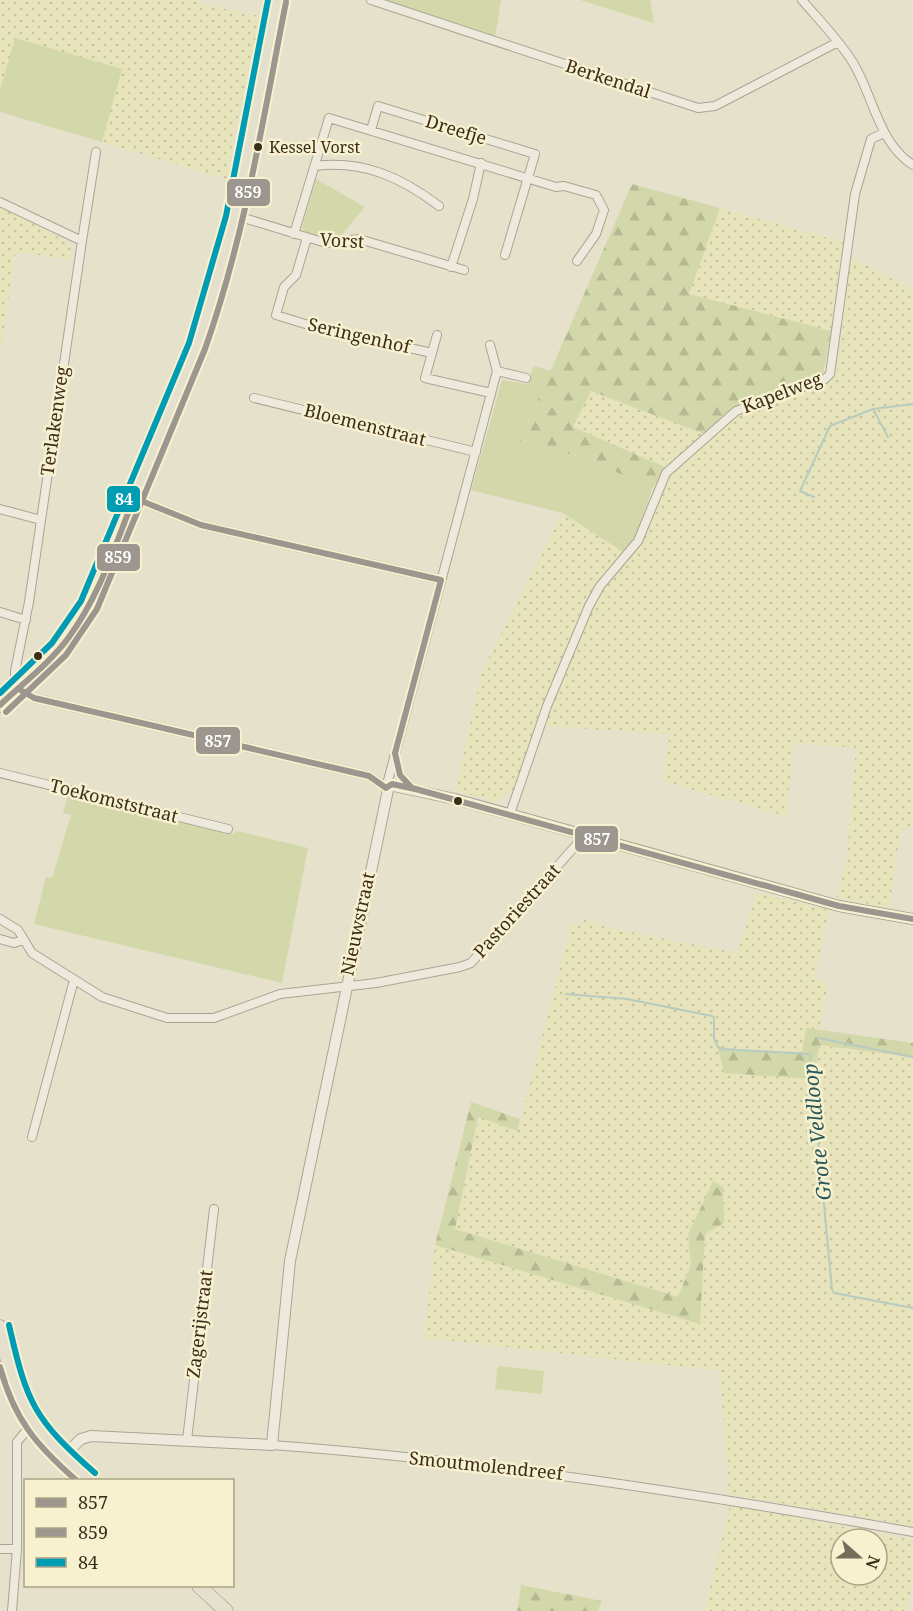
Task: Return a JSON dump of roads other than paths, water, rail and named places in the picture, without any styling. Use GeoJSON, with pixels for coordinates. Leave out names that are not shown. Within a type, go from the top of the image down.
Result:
{"type":"FeatureCollection","features":[{"type":"Feature","properties":{"kind":"main road"},"geometry":{"type":"LineString","coordinates":[[0,705],[59,649],[79,623],[89,605],[210,312],[234,215],[277,0]]}},
{"type":"Feature","properties":{"kind":"main road"},"geometry":{"type":"LineString","coordinates":[[0,1327],[18,1398],[32,1424],[88,1479]]}},
{"type":"Feature","properties":{"kind":"main road"},"geometry":{"type":"LineString","coordinates":[[200,1587],[225,1611]]}},
{"type":"Feature","properties":{"kind":"street","name":"Berkendal"},"geometry":{"type":"LineString","coordinates":[[371,0],[698,108],[715,106],[838,42]]}},
{"type":"Feature","properties":{"kind":"street"},"geometry":{"type":"LineString","coordinates":[[802,0],[838,42],[865,85],[884,133],[897,151],[913,165]]}},
{"type":"Feature","properties":{"kind":"street","name":"Dreefje"},"geometry":{"type":"LineString","coordinates":[[371,130],[378,106],[535,154],[505,255]]}},
{"type":"Feature","properties":{"kind":"street","name":"Dreefje"},"geometry":{"type":"LineString","coordinates":[[315,166],[329,118],[528,177]]}},
{"type":"Feature","properties":{"kind":"street","name":"Kapelweg"},"geometry":{"type":"LineString","coordinates":[[510,814],[547,706],[589,606],[600,586],[638,541],[666,473],[736,411],[825,379],[830,374],[855,194],[872,139],[884,133]]}},
{"type":"Feature","properties":{"kind":"street","name":"Terlakenweg"},"geometry":{"type":"LineString","coordinates":[[19,689],[14,677],[26,620],[96,152]]}},
{"type":"Feature","properties":{"kind":"street"},"geometry":{"type":"LineString","coordinates":[[451,267],[473,199],[481,163]]}},
{"type":"Feature","properties":{"kind":"street"},"geometry":{"type":"LineString","coordinates":[[294,234],[315,166],[336,164],[381,172],[419,191],[439,206]]}},
{"type":"Feature","properties":{"kind":"street"},"geometry":{"type":"LineString","coordinates":[[528,177],[556,188],[564,186],[596,195],[604,210],[596,234],[577,261]]}},
{"type":"Feature","properties":{"kind":"street"},"geometry":{"type":"LineString","coordinates":[[0,202],[82,241]]}},
{"type":"Feature","properties":{"kind":"street","name":"Vorst"},"geometry":{"type":"LineString","coordinates":[[234,215],[326,243],[359,239],[464,270]]}},
{"type":"Feature","properties":{"kind":"street","name":"Seringenhof"},"geometry":{"type":"LineString","coordinates":[[307,238],[296,275],[284,287],[276,315],[315,327],[432,353],[424,378],[491,393]]}},
{"type":"Feature","properties":{"kind":"street"},"geometry":{"type":"LineString","coordinates":[[432,353],[437,335]]}},
{"type":"Feature","properties":{"kind":"street"},"geometry":{"type":"LineString","coordinates":[[490,345],[497,371],[491,393]]}},
{"type":"Feature","properties":{"kind":"street"},"geometry":{"type":"LineString","coordinates":[[497,371],[526,378]]}},
{"type":"Feature","properties":{"kind":"street","name":"Nieuwstraat"},"geometry":{"type":"LineString","coordinates":[[272,1445],[290,1261],[386,788],[491,393]]}},
{"type":"Feature","properties":{"kind":"street","name":"Bloemenstraat"},"geometry":{"type":"LineString","coordinates":[[254,398],[476,452]]}},
{"type":"Feature","properties":{"kind":"street"},"geometry":{"type":"LineString","coordinates":[[134,498],[201,525],[441,580]]}},
{"type":"Feature","properties":{"kind":"street"},"geometry":{"type":"LineString","coordinates":[[0,509],[41,520]]}},
{"type":"Feature","properties":{"kind":"street"},"geometry":{"type":"LineString","coordinates":[[0,612],[26,620]]}},
{"type":"Feature","properties":{"kind":"street"},"geometry":{"type":"LineString","coordinates":[[19,689],[34,698],[369,776],[386,788],[392,784],[412,788],[839,906],[913,919]]}},
{"type":"Feature","properties":{"kind":"street"},"geometry":{"type":"LineString","coordinates":[[395,753],[400,775],[412,788]]}},
{"type":"Feature","properties":{"kind":"street","name":"Toekomststraat"},"geometry":{"type":"LineString","coordinates":[[0,773],[228,829]]}},
{"type":"Feature","properties":{"kind":"street","name":"Pastoriestraat"},"geometry":{"type":"LineString","coordinates":[[23,940],[32,953],[102,997],[167,1018],[216,1018],[280,994],[424,975],[471,963],[577,844],[579,835]]}},
{"type":"Feature","properties":{"kind":"street"},"geometry":{"type":"LineString","coordinates":[[0,919],[18,930],[23,940],[14,943],[0,939]]}},
{"type":"Feature","properties":{"kind":"street"},"geometry":{"type":"LineString","coordinates":[[32,1137],[74,980]]}},
{"type":"Feature","properties":{"kind":"street","name":"Zagerijstraat"},"geometry":{"type":"LineString","coordinates":[[187,1440],[214,1209]]}},
{"type":"Feature","properties":{"kind":"street"},"geometry":{"type":"LineString","coordinates":[[12,1611],[16,1549],[17,1442],[32,1424]]}},
{"type":"Feature","properties":{"kind":"street","name":"Smoutmolendreef"},"geometry":{"type":"LineString","coordinates":[[63,1456],[81,1439],[92,1436],[272,1445],[534,1470],[711,1496],[913,1532]]}},
{"type":"Feature","properties":{"kind":"street"},"geometry":{"type":"LineString","coordinates":[[0,1549],[16,1549]]}},
{"type":"Feature","properties":{"kind":"waterway"},"geometry":{"type":"LineString","coordinates":[[814,497],[800,491],[830,426],[873,409],[913,404]]}},
{"type":"Feature","properties":{"kind":"waterway"},"geometry":{"type":"LineString","coordinates":[[873,409],[888,437]]}},
{"type":"Feature","properties":{"kind":"waterway","name":"Grote Veldloop"},"geometry":{"type":"LineString","coordinates":[[566,994],[627,999],[712,1016],[714,1018],[714,1038],[718,1047],[722,1049],[810,1054],[832,1290],[834,1293],[913,1308]]}},
{"type":"Feature","properties":{"kind":"waterway"},"geometry":{"type":"LineString","coordinates":[[818,1038],[913,1057]]}},
{"type":"Feature","properties":{"kind":"place","name":"Kessel Vorst"},"geometry":{"type":"Point","coordinates":[258,147]}}]}
